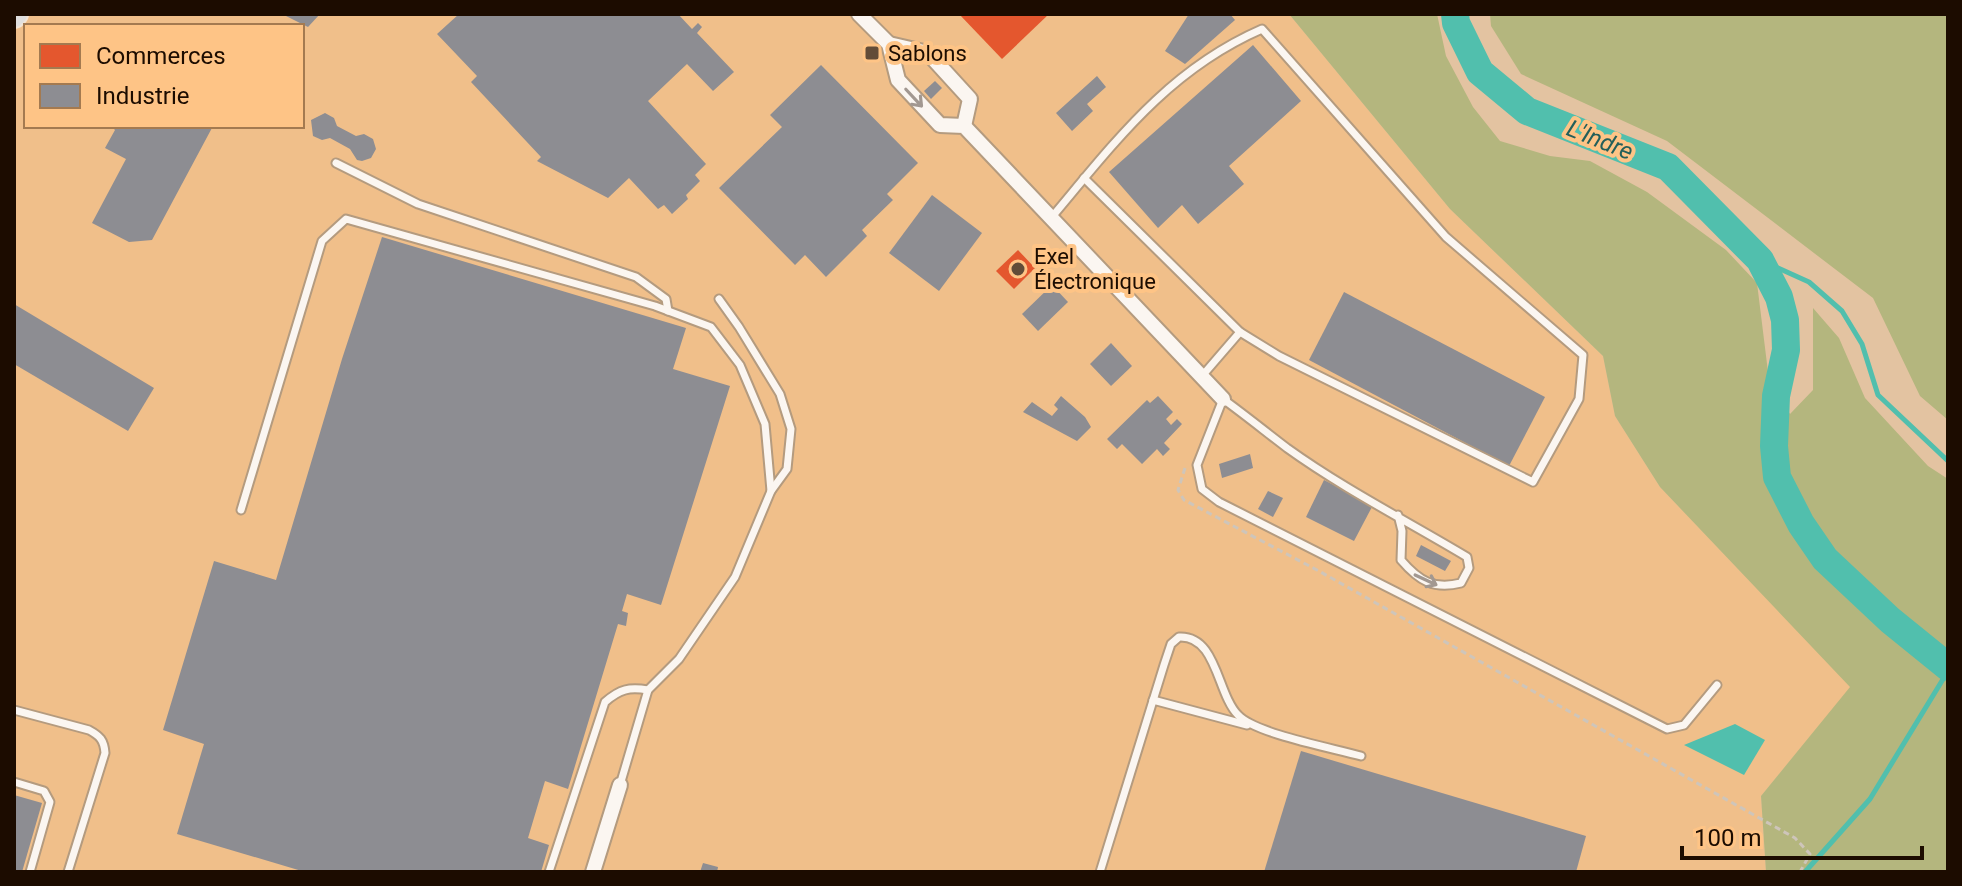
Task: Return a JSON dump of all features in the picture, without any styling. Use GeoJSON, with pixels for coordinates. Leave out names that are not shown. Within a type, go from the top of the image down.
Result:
{"type":"FeatureCollection","features":[{"type":"Feature","properties":{"kind":"street"},"geometry":{"type":"LineString","coordinates":[[859,14],[889,44],[898,80],[940,125],[964,126],[1223,399]]}},
{"type":"Feature","properties":{"kind":"street"},"geometry":{"type":"LineString","coordinates":[[889,44],[928,53],[970,99],[964,126]]}},
{"type":"Feature","properties":{"kind":"street"},"geometry":{"type":"LineString","coordinates":[[593,872],[620,785]]}},
{"type":"Feature","properties":{"kind":"lane"},"geometry":{"type":"LineString","coordinates":[[1051,218],[1084,178],[1128,125],[1170,86],[1232,42],[1262,29],[1446,237],[1583,355],[1579,399],[1533,482],[1279,356],[1240,332],[1084,178]]}},
{"type":"Feature","properties":{"kind":"lane"},"geometry":{"type":"LineString","coordinates":[[336,163],[418,204],[636,277],[666,299],[668,311]]}},
{"type":"Feature","properties":{"kind":"lane"},"geometry":{"type":"LineString","coordinates":[[241,510],[322,241],[346,219],[668,311],[711,327],[740,365],[765,424],[771,491]]}},
{"type":"Feature","properties":{"kind":"lane"},"geometry":{"type":"LineString","coordinates":[[620,785],[648,690],[679,659],[735,577],[771,491],[787,469],[791,429],[780,394],[719,299]]}},
{"type":"Feature","properties":{"kind":"lane"},"geometry":{"type":"LineString","coordinates":[[1202,376],[1240,332]]}},
{"type":"Feature","properties":{"kind":"lane"},"geometry":{"type":"LineString","coordinates":[[1398,515],[1402,531],[1401,560],[1415,576],[1443,588],[1461,583],[1469,568],[1467,557],[1288,448],[1223,399],[1197,465],[1202,489],[1219,502],[1667,729],[1684,725],[1717,685]]}},
{"type":"Feature","properties":{"kind":"lane"},"geometry":{"type":"LineString","coordinates":[[1100,872],[1171,644],[1179,637],[1189,636],[1201,644],[1239,717],[1261,728]]}},
{"type":"Feature","properties":{"kind":"lane"},"geometry":{"type":"LineString","coordinates":[[549,872],[605,702],[617,692],[630,687],[648,690]]}},
{"type":"Feature","properties":{"kind":"lane"},"geometry":{"type":"LineString","coordinates":[[1153,700],[1361,756]]}},
{"type":"Feature","properties":{"kind":"lane"},"geometry":{"type":"LineString","coordinates":[[14,710],[89,730],[104,743],[105,753],[68,872]]}},
{"type":"Feature","properties":{"kind":"lane"},"geometry":{"type":"LineString","coordinates":[[14,782],[44,791],[50,802],[30,872]]}},
{"type":"Feature","properties":{"kind":"path"},"geometry":{"type":"LineString","coordinates":[[1187,461],[1178,490],[1184,500],[1317,570],[1795,838],[1810,854],[1800,872]]}},
{"type":"Feature","properties":{"kind":"shaded area"},"geometry":{"type":"Polygon","coordinates":[[[14,14],[1289,14],[1450,209],[1603,356],[1615,416],[1660,487],[1851,687],[1761,796],[1766,872],[14,872],[14,14]]]}},
{"type":"Feature","properties":{"kind":"green space"},"geometry":{"type":"Polygon","coordinates":[[[1289,14],[1437,14],[1446,56],[1473,107],[1500,141],[1550,156],[1590,161],[1647,192],[1726,250],[1757,283],[1769,380],[1790,414],[1813,390],[1813,308],[1839,338],[1865,398],[1928,466],[1948,479],[1948,872],[1766,872],[1761,796],[1850,687],[1660,487],[1615,416],[1603,356],[1450,209],[1289,14]]]}},
{"type":"Feature","properties":{"kind":"green space"},"geometry":{"type":"Polygon","coordinates":[[[1490,14],[1948,14],[1948,420],[1920,396],[1873,298],[1667,141],[1521,74],[1491,26],[1490,14]]]}},
{"type":"Feature","properties":{"kind":"water"},"geometry":{"type":"Polygon","coordinates":[[[1735,724],[1765,740],[1744,775],[1684,745],[1735,724]]]}},
{"type":"Feature","properties":{"kind":"building: Commerces"},"geometry":{"type":"Polygon","coordinates":[[[959,14],[1049,14],[1002,59],[959,14]]]}},
{"type":"Feature","properties":{"kind":"building: Commerces"},"geometry":{"type":"Polygon","coordinates":[[[1018,250],[1035,268],[1014,289],[996,271],[1018,250]]]}},
{"type":"Feature","properties":{"kind":"building: Industrie"},"geometry":{"type":"Polygon","coordinates":[[[282,14],[320,14],[308,27],[282,14]]]}},
{"type":"Feature","properties":{"kind":"building: Industrie"},"geometry":{"type":"Polygon","coordinates":[[[459,14],[678,14],[692,29],[698,23],[702,27],[697,33],[734,72],[713,91],[687,64],[648,101],[706,164],[695,175],[700,181],[686,195],[688,199],[672,214],[664,205],[658,209],[629,178],[608,198],[537,161],[541,157],[471,82],[477,76],[437,34],[459,14]]]}},
{"type":"Feature","properties":{"kind":"building: Industrie"},"geometry":{"type":"Polygon","coordinates":[[[1189,14],[1230,14],[1235,20],[1185,64],[1165,51],[1189,14]]]}},
{"type":"Feature","properties":{"kind":"building: Industrie"},"geometry":{"type":"Polygon","coordinates":[[[1253,45],[1301,101],[1229,166],[1244,184],[1198,224],[1182,205],[1158,228],[1109,172],[1253,45]]]}},
{"type":"Feature","properties":{"kind":"building: Industrie"},"geometry":{"type":"Polygon","coordinates":[[[821,65],[918,163],[887,194],[893,200],[862,230],[867,236],[826,277],[805,255],[795,265],[719,188],[782,127],[770,115],[821,65]]]}},
{"type":"Feature","properties":{"kind":"building: Industrie"},"geometry":{"type":"Polygon","coordinates":[[[1097,76],[1106,87],[1087,104],[1093,111],[1072,131],[1056,113],[1097,76]]]}},
{"type":"Feature","properties":{"kind":"building: Industrie"},"geometry":{"type":"Polygon","coordinates":[[[935,81],[942,88],[931,99],[924,91],[935,81]]]}},
{"type":"Feature","properties":{"kind":"building: Industrie"},"geometry":{"type":"Polygon","coordinates":[[[325,113],[334,118],[337,126],[356,136],[364,134],[373,139],[376,149],[371,158],[357,160],[350,149],[330,138],[322,140],[313,136],[311,120],[325,113]]]}},
{"type":"Feature","properties":{"kind":"building: Industrie"},"geometry":{"type":"Polygon","coordinates":[[[113,128],[212,128],[152,240],[129,242],[92,223],[126,159],[105,148],[115,130],[113,128]]]}},
{"type":"Feature","properties":{"kind":"building: Industrie"},"geometry":{"type":"Polygon","coordinates":[[[932,195],[982,233],[939,291],[889,253],[932,195]]]}},
{"type":"Feature","properties":{"kind":"building: Industrie"},"geometry":{"type":"Polygon","coordinates":[[[382,237],[686,328],[673,369],[730,386],[661,605],[627,594],[622,611],[628,613],[626,626],[618,624],[568,789],[545,781],[528,838],[549,845],[541,872],[305,872],[177,834],[204,744],[163,730],[214,561],[276,580],[382,237]]]}},
{"type":"Feature","properties":{"kind":"building: Industrie"},"geometry":{"type":"Polygon","coordinates":[[[1052,285],[1068,302],[1038,331],[1022,314],[1052,285]]]}},
{"type":"Feature","properties":{"kind":"building: Industrie"},"geometry":{"type":"Polygon","coordinates":[[[1344,292],[1545,397],[1509,466],[1309,360],[1344,292]]]}},
{"type":"Feature","properties":{"kind":"building: Industrie"},"geometry":{"type":"Polygon","coordinates":[[[14,304],[154,388],[128,431],[14,364],[14,304]]]}},
{"type":"Feature","properties":{"kind":"building: Industrie"},"geometry":{"type":"Polygon","coordinates":[[[1111,343],[1132,366],[1111,386],[1090,364],[1111,343]]]}},
{"type":"Feature","properties":{"kind":"building: Industrie"},"geometry":{"type":"Polygon","coordinates":[[[1061,396],[1085,417],[1091,427],[1077,441],[1023,412],[1032,402],[1052,416],[1058,409],[1054,405],[1061,396]]]}},
{"type":"Feature","properties":{"kind":"building: Industrie"},"geometry":{"type":"Polygon","coordinates":[[[1158,396],[1173,412],[1166,419],[1171,425],[1177,419],[1182,424],[1164,443],[1170,449],[1163,456],[1157,449],[1142,464],[1122,444],[1117,449],[1107,439],[1147,400],[1150,403],[1158,396]]]}},
{"type":"Feature","properties":{"kind":"building: Industrie"},"geometry":{"type":"Polygon","coordinates":[[[1250,454],[1253,468],[1222,478],[1219,464],[1250,454]]]}},
{"type":"Feature","properties":{"kind":"building: Industrie"},"geometry":{"type":"Polygon","coordinates":[[[1324,480],[1373,505],[1354,541],[1306,517],[1324,480]]]}},
{"type":"Feature","properties":{"kind":"building: Industrie"},"geometry":{"type":"Polygon","coordinates":[[[1268,491],[1283,498],[1273,517],[1258,509],[1268,491]]]}},
{"type":"Feature","properties":{"kind":"building: Industrie"},"geometry":{"type":"Polygon","coordinates":[[[1421,545],[1451,561],[1445,571],[1416,556],[1421,545]]]}},
{"type":"Feature","properties":{"kind":"building: Industrie"},"geometry":{"type":"Polygon","coordinates":[[[1301,751],[1586,836],[1576,872],[1264,872],[1301,751]]]}},
{"type":"Feature","properties":{"kind":"building: Industrie"},"geometry":{"type":"Polygon","coordinates":[[[14,795],[42,803],[22,872],[14,872],[14,795]]]}},
{"type":"Feature","properties":{"kind":"building: Industrie"},"geometry":{"type":"Polygon","coordinates":[[[703,863],[718,867],[717,872],[700,872],[703,863]]]}},
{"type":"Feature","properties":{"kind":"waterway","name":"L'Indre"},"geometry":{"type":"LineString","coordinates":[[1455,14],[1456,23],[1480,72],[1527,111],[1668,167],[1760,260],[1779,297],[1785,320],[1786,350],[1776,396],[1774,446],[1777,477],[1801,524],[1825,559],[1890,620],[1948,667]]}},
{"type":"Feature","properties":{"kind":"waterway"},"geometry":{"type":"LineString","coordinates":[[1760,260],[1809,282],[1842,311],[1862,344],[1878,395],[1948,461]]}},
{"type":"Feature","properties":{"kind":"waterway"},"geometry":{"type":"LineString","coordinates":[[1805,872],[1870,799],[1948,671]]}},
{"type":"Feature","properties":{"kind":"place","name":"Sablons"},"geometry":{"type":"Point","coordinates":[872,53]}},
{"type":"Feature","properties":{"kind":"place","name":"Exel Électronique"},"geometry":{"type":"Point","coordinates":[1018,269]}}]}
